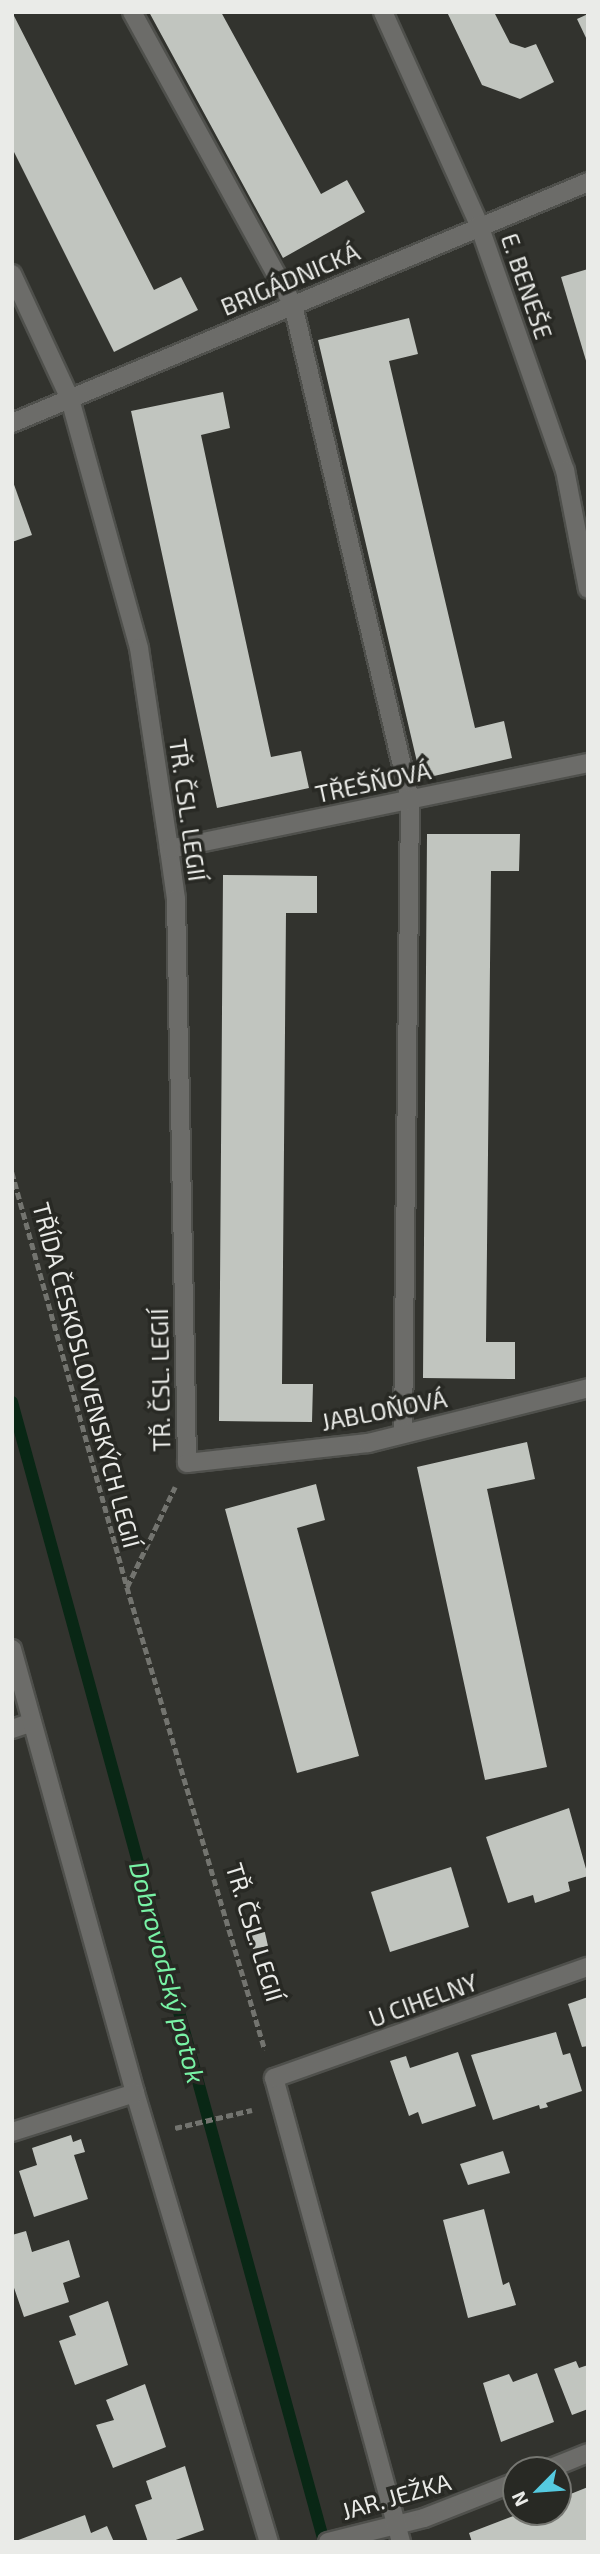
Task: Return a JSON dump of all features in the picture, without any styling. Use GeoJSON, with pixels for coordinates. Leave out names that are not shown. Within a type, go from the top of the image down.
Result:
{"type":"FeatureCollection","features":[{"type":"Feature","properties":{"kind":"street"},"geometry":{"type":"LineString","coordinates":[[132,12],[293,304],[410,799],[403,1434]]}},
{"type":"Feature","properties":{"kind":"street","name":"E. BENEŠE"},"geometry":{"type":"LineString","coordinates":[[383,12],[479,225],[565,470],[588,589]]}},
{"type":"Feature","properties":{"kind":"street","name":"BRIGÁDNICKÁ"},"geometry":{"type":"LineString","coordinates":[[12,423],[479,225],[588,182]]}},
{"type":"Feature","properties":{"kind":"street","name":"TŘ. ČSL. LEGIÍ"},"geometry":{"type":"LineString","coordinates":[[12,274],[70,399],[139,648],[169,849],[176,899],[187,1463]]}},
{"type":"Feature","properties":{"kind":"street","name":"TŘEŠŇOVÁ"},"geometry":{"type":"LineString","coordinates":[[169,849],[588,763]]}},
{"type":"Feature","properties":{"kind":"street","name":"JABLOŇOVÁ"},"geometry":{"type":"LineString","coordinates":[[187,1463],[368,1443],[588,1388]]}},
{"type":"Feature","properties":{"kind":"street"},"geometry":{"type":"LineString","coordinates":[[12,1649],[135,2092],[269,2542]]}},
{"type":"Feature","properties":{"kind":"street"},"geometry":{"type":"LineString","coordinates":[[12,1729],[32,1722]]}},
{"type":"Feature","properties":{"kind":"street","name":"U CIHELNY"},"geometry":{"type":"LineString","coordinates":[[274,2078],[588,1967]]}},
{"type":"Feature","properties":{"kind":"street"},"geometry":{"type":"LineString","coordinates":[[274,2078],[399,2534]]}},
{"type":"Feature","properties":{"kind":"street"},"geometry":{"type":"LineString","coordinates":[[12,2132],[135,2092]]}},
{"type":"Feature","properties":{"kind":"street","name":"JAR. JEŽKA"},"geometry":{"type":"LineString","coordinates":[[328,2542],[362,2531],[399,2534],[502,2488]]}},
{"type":"Feature","properties":{"kind":"path","name":"TŘÍDA ČESKOSLOVENSKÝCH LEGIÍ"},"geometry":{"type":"LineString","coordinates":[[12,1172],[127,1587]]}},
{"type":"Feature","properties":{"kind":"path","name":"TŘ. ČSL. LEGIÍ"},"geometry":{"type":"LineString","coordinates":[[187,1463],[127,1587],[274,2078]]}},
{"type":"Feature","properties":{"kind":"path"},"geometry":{"type":"LineString","coordinates":[[191,2124],[241,2112]]}},
{"type":"Feature","properties":{"kind":"building"},"geometry":{"type":"Polygon","coordinates":[[[12,12],[154,290],[181,277],[198,310],[114,352],[12,148],[12,12]]]}},
{"type":"Feature","properties":{"kind":"building"},"geometry":{"type":"Polygon","coordinates":[[[149,12],[221,12],[321,194],[347,180],[365,212],[283,258],[149,12]]]}},
{"type":"Feature","properties":{"kind":"building"},"geometry":{"type":"Polygon","coordinates":[[[447,12],[494,12],[510,43],[525,48],[536,44],[554,82],[520,99],[482,85],[447,12]]]}},
{"type":"Feature","properties":{"kind":"building"},"geometry":{"type":"Polygon","coordinates":[[[588,14],[588,42],[577,19],[588,14]]]}},
{"type":"Feature","properties":{"kind":"building"},"geometry":{"type":"Polygon","coordinates":[[[588,269],[588,364],[587,364],[561,277],[588,269]]]}},
{"type":"Feature","properties":{"kind":"building"},"geometry":{"type":"Polygon","coordinates":[[[409,318],[418,354],[389,361],[432,545],[475,728],[504,721],[512,758],[421,779],[318,340],[409,318]]]}},
{"type":"Feature","properties":{"kind":"building"},"geometry":{"type":"Polygon","coordinates":[[[223,392],[230,428],[201,435],[211,482],[271,757],[301,751],[309,788],[217,808],[131,411],[223,392]]]}},
{"type":"Feature","properties":{"kind":"building"},"geometry":{"type":"Polygon","coordinates":[[[12,479],[32,535],[12,542],[12,479]]]}},
{"type":"Feature","properties":{"kind":"building"},"geometry":{"type":"Polygon","coordinates":[[[427,834],[520,834],[519,871],[491,871],[486,1342],[515,1342],[515,1379],[423,1378],[427,834]]]}},
{"type":"Feature","properties":{"kind":"building"},"geometry":{"type":"Polygon","coordinates":[[[223,875],[317,876],[317,913],[286,913],[282,1384],[313,1384],[312,1422],[219,1421],[223,875]]]}},
{"type":"Feature","properties":{"kind":"building"},"geometry":{"type":"Polygon","coordinates":[[[527,1442],[535,1479],[487,1489],[547,1767],[485,1780],[417,1467],[527,1442]]]}},
{"type":"Feature","properties":{"kind":"building"},"geometry":{"type":"Polygon","coordinates":[[[316,1484],[325,1520],[297,1528],[359,1756],[297,1773],[225,1509],[316,1484]]]}},
{"type":"Feature","properties":{"kind":"building"},"geometry":{"type":"Polygon","coordinates":[[[569,1808],[588,1876],[568,1882],[570,1891],[535,1903],[533,1895],[508,1903],[486,1837],[569,1808]]]}},
{"type":"Feature","properties":{"kind":"building"},"geometry":{"type":"Polygon","coordinates":[[[451,1867],[469,1927],[390,1952],[371,1892],[451,1867]]]}},
{"type":"Feature","properties":{"kind":"building"},"geometry":{"type":"Polygon","coordinates":[[[263,1924],[268,1946],[253,1949],[247,1928],[263,1924]]]}},
{"type":"Feature","properties":{"kind":"building"},"geometry":{"type":"Polygon","coordinates":[[[588,1997],[588,2046],[582,2047],[568,2004],[588,1997]]]}},
{"type":"Feature","properties":{"kind":"building"},"geometry":{"type":"Polygon","coordinates":[[[556,2032],[563,2055],[570,2053],[582,2091],[546,2103],[548,2107],[540,2109],[539,2105],[493,2120],[471,2055],[556,2032]]]}},
{"type":"Feature","properties":{"kind":"building"},"geometry":{"type":"Polygon","coordinates":[[[458,2052],[476,2106],[422,2124],[418,2112],[409,2116],[390,2061],[406,2056],[410,2068],[458,2052]]]}},
{"type":"Feature","properties":{"kind":"building"},"geometry":{"type":"Polygon","coordinates":[[[71,2135],[73,2142],[81,2139],[85,2152],[74,2155],[88,2199],[34,2217],[19,2171],[37,2165],[32,2148],[71,2135]]]}},
{"type":"Feature","properties":{"kind":"building"},"geometry":{"type":"Polygon","coordinates":[[[503,2151],[510,2173],[468,2185],[460,2164],[503,2151]]]}},
{"type":"Feature","properties":{"kind":"building"},"geometry":{"type":"Polygon","coordinates":[[[484,2209],[503,2285],[509,2282],[516,2305],[468,2318],[443,2220],[484,2209]]]}},
{"type":"Feature","properties":{"kind":"building"},"geometry":{"type":"Polygon","coordinates":[[[26,2231],[32,2252],[69,2240],[80,2277],[63,2283],[69,2302],[24,2317],[12,2282],[12,2235],[26,2231]]]}},
{"type":"Feature","properties":{"kind":"building"},"geometry":{"type":"Polygon","coordinates":[[[108,2301],[128,2365],[75,2385],[59,2341],[76,2335],[69,2316],[108,2301]]]}},
{"type":"Feature","properties":{"kind":"building"},"geometry":{"type":"Polygon","coordinates":[[[576,2361],[579,2368],[588,2365],[588,2409],[572,2415],[554,2369],[576,2361]]]}},
{"type":"Feature","properties":{"kind":"building"},"geometry":{"type":"Polygon","coordinates":[[[537,2373],[554,2422],[501,2442],[483,2383],[509,2374],[513,2382],[537,2373]]]}},
{"type":"Feature","properties":{"kind":"building"},"geometry":{"type":"Polygon","coordinates":[[[145,2384],[166,2447],[113,2468],[96,2425],[114,2420],[106,2400],[145,2384]]]}},
{"type":"Feature","properties":{"kind":"building"},"geometry":{"type":"Polygon","coordinates":[[[185,2466],[204,2530],[170,2542],[148,2542],[135,2505],[152,2499],[146,2481],[185,2466]]]}},
{"type":"Feature","properties":{"kind":"building"},"geometry":{"type":"Polygon","coordinates":[[[588,2487],[588,2541],[472,2542],[469,2533],[502,2520],[502,2526],[572,2526],[572,2493],[588,2487]]]}},
{"type":"Feature","properties":{"kind":"building"},"geometry":{"type":"Polygon","coordinates":[[[85,2515],[91,2533],[107,2526],[114,2542],[13,2542],[85,2515]]]}},
{"type":"Feature","properties":{"kind":"waterway","name":"Dobrovodský potok"},"geometry":{"type":"LineString","coordinates":[[12,1402],[324,2542]]}}]}
